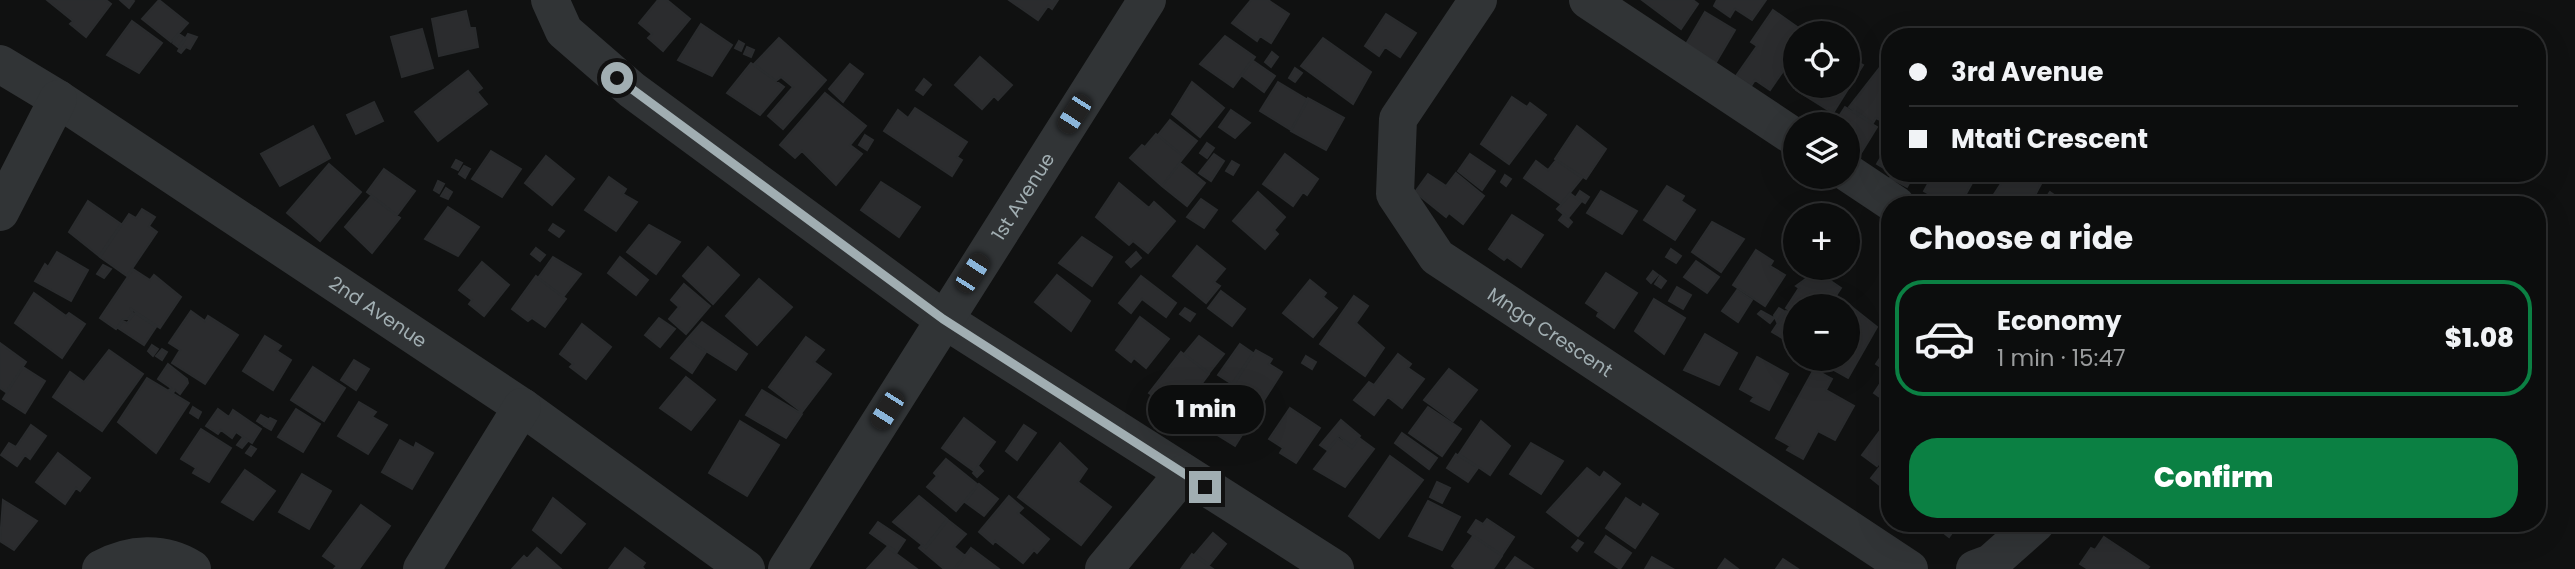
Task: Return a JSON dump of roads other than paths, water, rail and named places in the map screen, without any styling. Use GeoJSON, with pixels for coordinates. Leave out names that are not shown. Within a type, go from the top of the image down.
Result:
{"type":"FeatureCollection","features":[{"type":"Feature","properties":{"kind":"street"},"geometry":{"type":"LineString","coordinates":[[550,0],[564,31],[623,83],[943,319],[1335,569]]}},
{"type":"Feature","properties":{"kind":"street","name":"1st Avenue"},"geometry":{"type":"LineString","coordinates":[[787,569],[1147,0]]}},
{"type":"Feature","properties":{"kind":"street","name":"Mnga Crescent"},"geometry":{"type":"LineString","coordinates":[[1478,0],[1398,119],[1395,194],[1437,257],[1909,569]]}},
{"type":"Feature","properties":{"kind":"street"},"geometry":{"type":"LineString","coordinates":[[1588,0],[1783,129]]}},
{"type":"Feature","properties":{"kind":"street","name":"2nd Avenue"},"geometry":{"type":"LineString","coordinates":[[0,64],[58,99],[522,407],[746,569]]}},
{"type":"Feature","properties":{"kind":"street"},"geometry":{"type":"LineString","coordinates":[[0,212],[58,99]]}},
{"type":"Feature","properties":{"kind":"street"},"geometry":{"type":"LineString","coordinates":[[1860,181],[1882,196]]}},
{"type":"Feature","properties":{"kind":"street"},"geometry":{"type":"LineString","coordinates":[[422,569],[522,407]]}},
{"type":"Feature","properties":{"kind":"street"},"geometry":{"type":"LineString","coordinates":[[1104,569],[1183,474]]}},
{"type":"Feature","properties":{"kind":"street"},"geometry":{"type":"LineString","coordinates":[[1975,569],[1991,563],[2026,532]]}},
{"type":"Feature","properties":{"kind":"street"},"geometry":{"type":"LineString","coordinates":[[101,569],[137,557],[162,556],[177,560],[192,569]]}}]}
